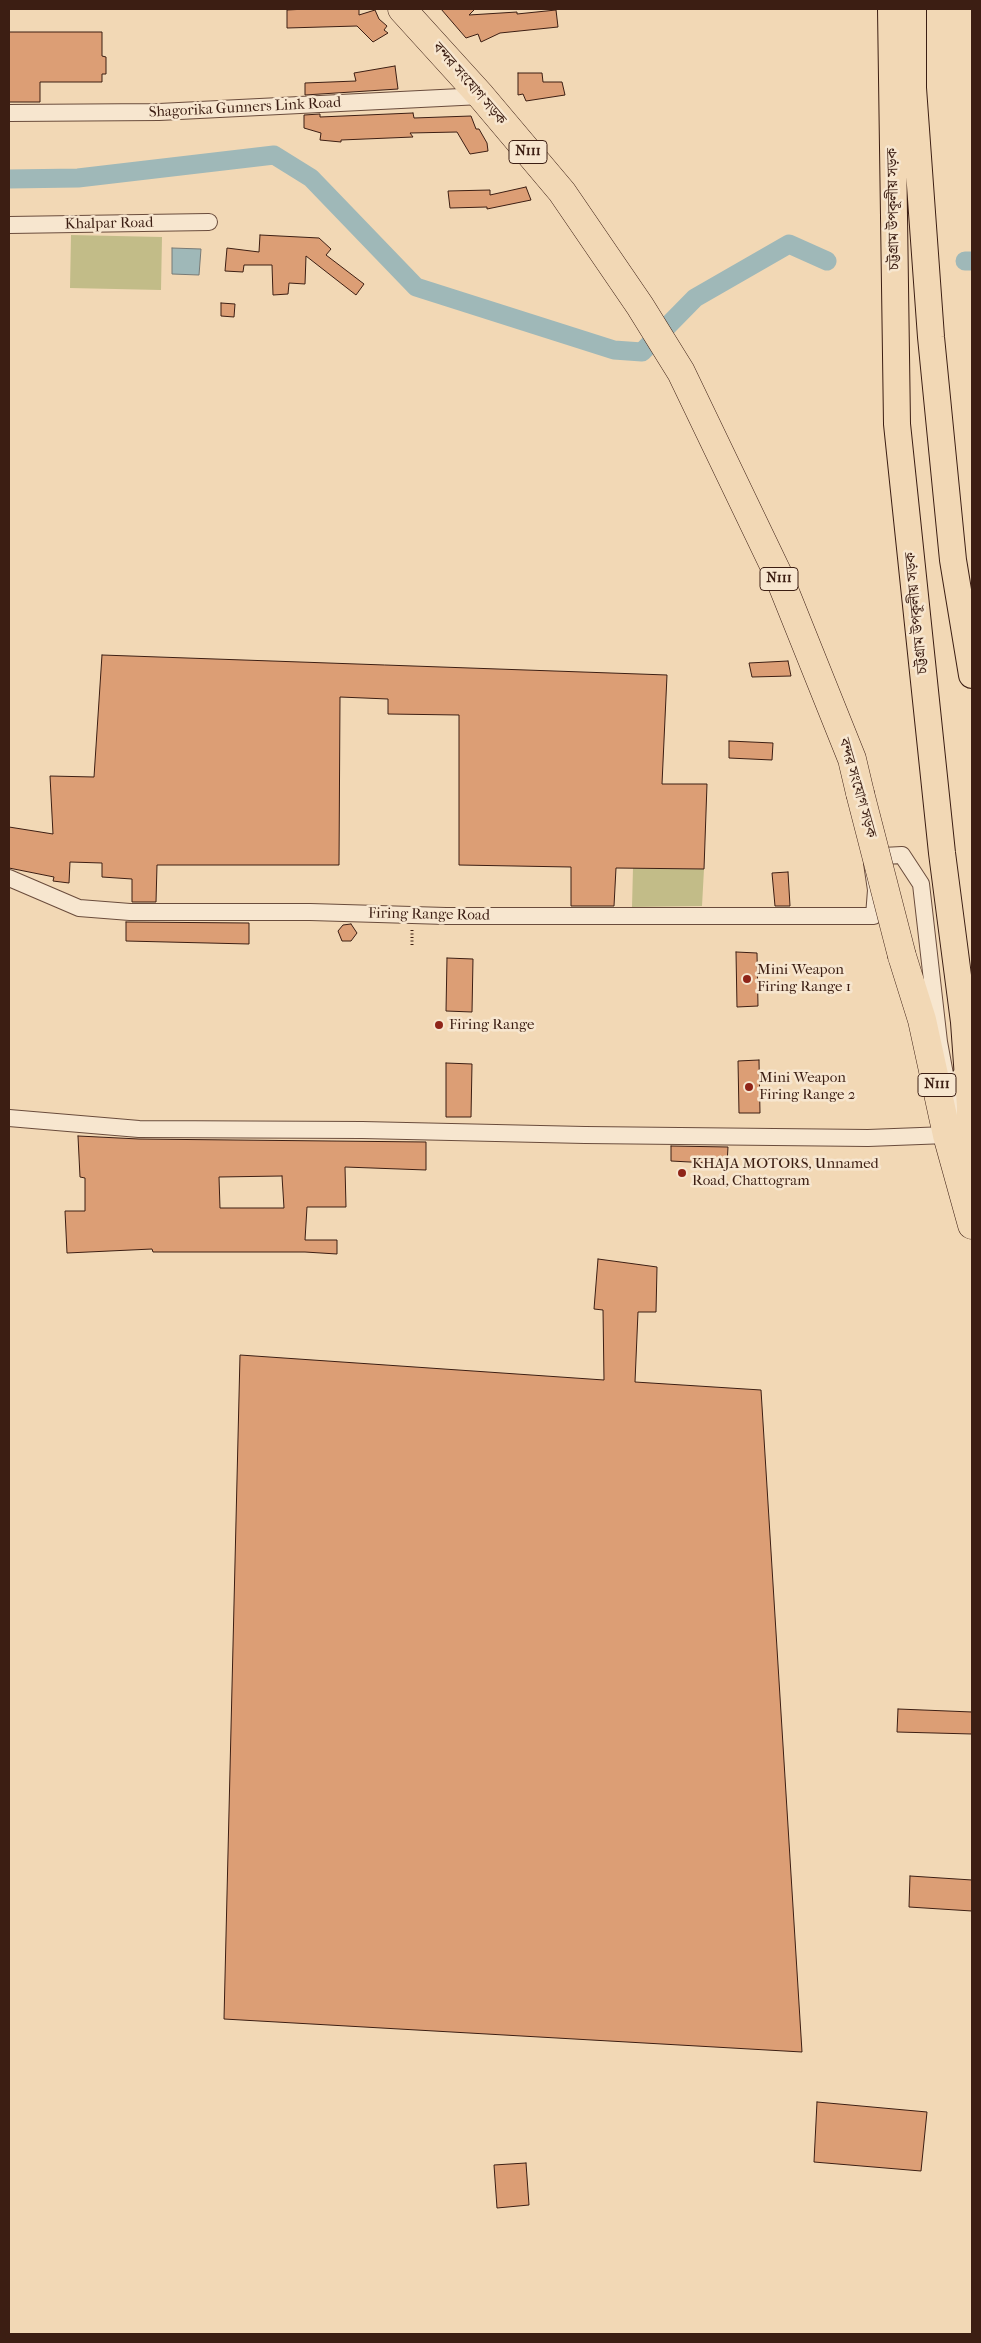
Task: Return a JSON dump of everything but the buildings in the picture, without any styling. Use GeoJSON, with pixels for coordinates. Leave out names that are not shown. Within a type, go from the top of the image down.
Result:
{"type":"FeatureCollection","features":[{"type":"Feature","properties":{"kind":"highway","name":"বন্দর সংযোগ সড়ক"},"geometry":{"type":"LineString","coordinates":[[402,9],[482,96],[562,192],[640,306],[681,372],[777,572],[852,759],[902,956],[959,1133],[971,1220]]}},
{"type":"Feature","properties":{"kind":"main road","name":"চট্টগ্রাম উপকূলীয় সড়ক"},"geometry":{"type":"LineString","coordinates":[[891,9],[897,424],[941,843],[964,1022],[967,1063],[959,1133]]}},
{"type":"Feature","properties":{"kind":"main road","name":"চট্টগ্রাম উপকূলীয় সড়ক"},"geometry":{"type":"LineString","coordinates":[[913,9],[913,88],[932,337],[953,560],[972,675]]}},
{"type":"Feature","properties":{"kind":"street","name":"Shagorika Gunners Link Road"},"geometry":{"type":"LineString","coordinates":[[9,113],[159,112],[482,96]]}},
{"type":"Feature","properties":{"kind":"street","name":"Khalpar Road"},"geometry":{"type":"LineString","coordinates":[[9,225],[208,222]]}},
{"type":"Feature","properties":{"kind":"street","name":"Firing Range Road"},"geometry":{"type":"LineString","coordinates":[[9,878],[79,908],[130,912],[310,912],[446,916],[874,916],[876,890],[872,863],[883,856],[902,856],[921,884],[936,1024],[946,1080]]}},
{"type":"Feature","properties":{"kind":"street"},"geometry":{"type":"LineString","coordinates":[[9,1118],[139,1129],[362,1130],[585,1136],[859,1138],[959,1133],[946,1080],[959,1079],[967,1063]]}},
{"type":"Feature","properties":{"kind":"shaded area"},"geometry":{"type":"Polygon","coordinates":[[[71,235],[162,237],[161,290],[70,288],[71,235]]]}},
{"type":"Feature","properties":{"kind":"shaded area"},"geometry":{"type":"Polygon","coordinates":[[[633,868],[704,869],[702,906],[632,907],[633,868]]]}},
{"type":"Feature","properties":{"kind":"water"},"geometry":{"type":"Polygon","coordinates":[[[172,248],[201,249],[199,275],[172,274],[172,248]]]}},
{"type":"Feature","properties":{"kind":"waterway"},"geometry":{"type":"LineString","coordinates":[[9,179],[78,178],[274,155],[311,178],[416,287],[614,350],[642,352],[695,298],[789,244],[827,261]]}},
{"type":"Feature","properties":{"kind":"waterway"},"geometry":{"type":"LineString","coordinates":[[965,261],[972,261]]}},
{"type":"Feature","properties":{"kind":"place","name":"Mini Weapon Firing Range 1"},"geometry":{"type":"Point","coordinates":[747,979]}},
{"type":"Feature","properties":{"kind":"place","name":"Firing Range"},"geometry":{"type":"Point","coordinates":[439,1025]}},
{"type":"Feature","properties":{"kind":"place","name":"Mini Weapon Firing Range 2"},"geometry":{"type":"Point","coordinates":[749,1087]}},
{"type":"Feature","properties":{"kind":"place","name":"KHAJA MOTORS, Unnamed Road, Chattogram"},"geometry":{"type":"Point","coordinates":[682,1173]}}]}
